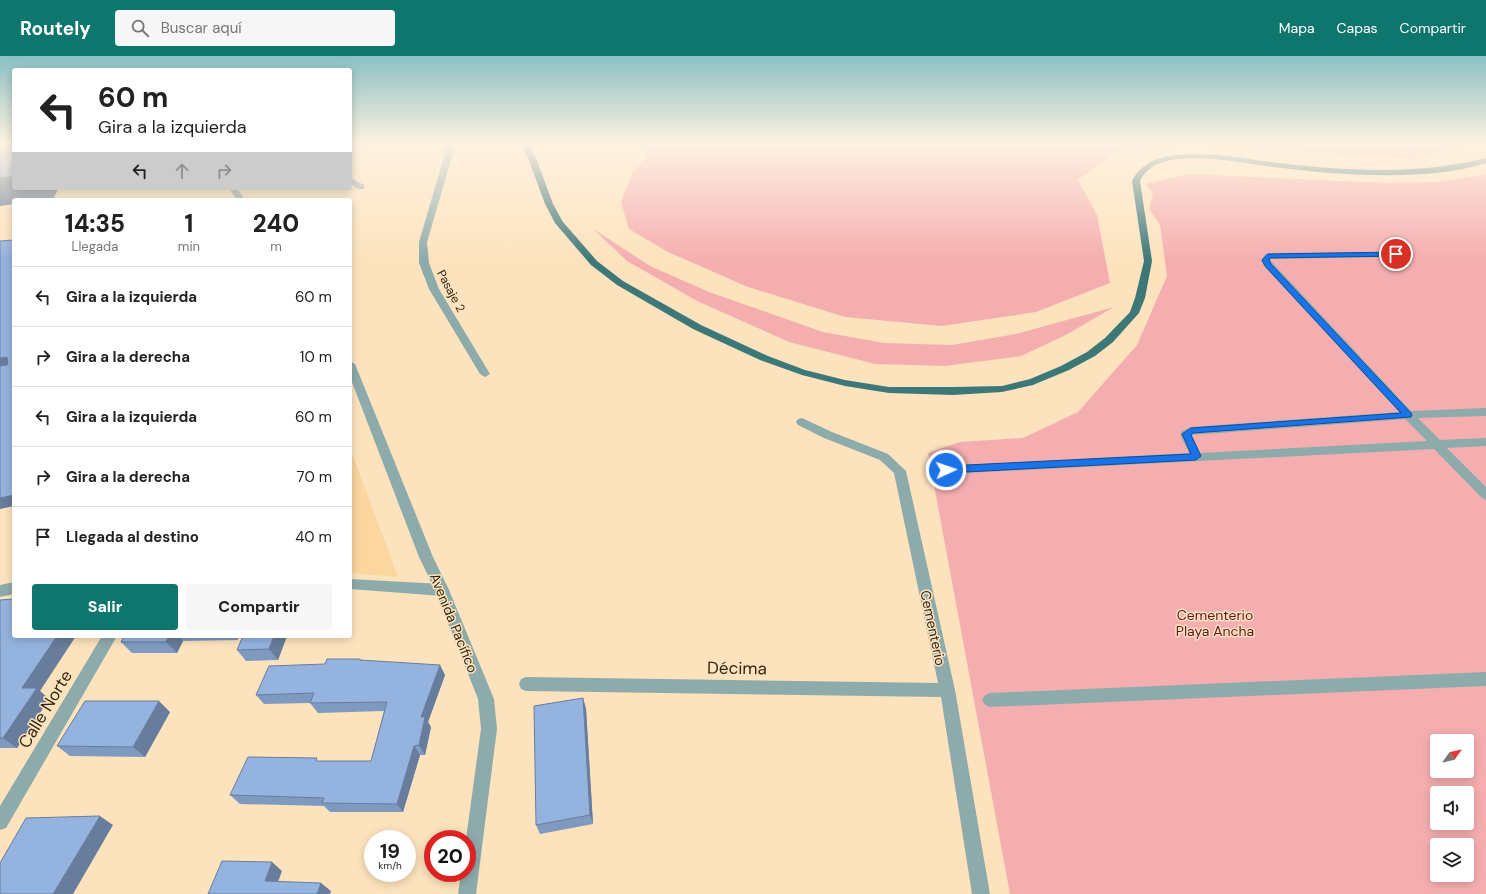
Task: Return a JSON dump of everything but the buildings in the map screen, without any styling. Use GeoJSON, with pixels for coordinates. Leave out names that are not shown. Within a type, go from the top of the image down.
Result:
{"type":"FeatureCollection","features":[{"type":"Feature","properties":{"kind":"main road"},"geometry":{"type":"LineString","coordinates":[[541,182],[549,204],[559,223],[594,263],[620,283],[649,301],[717,336],[764,358],[802,372],[845,384],[889,390],[953,392],[1002,389],[1033,382],[1092,354],[1121,328],[1134,313],[1140,298],[1148,261],[1136,182]]}},
{"type":"Feature","properties":{"kind":"street"},"geometry":{"type":"LineString","coordinates":[[353,182],[361,187]]}},
{"type":"Feature","properties":{"kind":"street","name":"Pasaje 2"},"geometry":{"type":"LineString","coordinates":[[441,182],[423,242],[424,263],[434,289],[485,374]]}},
{"type":"Feature","properties":{"kind":"street"},"geometry":{"type":"LineString","coordinates":[[1396,254],[1268,256],[1265,260],[1408,415],[1486,495]]}},
{"type":"Feature","properties":{"kind":"street","name":"Avenida Pacífico"},"geometry":{"type":"LineString","coordinates":[[352,369],[426,556],[442,590],[486,699],[489,729],[467,894]]}},
{"type":"Feature","properties":{"kind":"street"},"geometry":{"type":"LineString","coordinates":[[1196,456],[1186,434],[1191,430],[1408,415],[1486,412]]}},
{"type":"Feature","properties":{"kind":"street","name":"Cementerio"},"geometry":{"type":"LineString","coordinates":[[802,422],[828,435],[884,457],[900,471],[947,690],[981,894]]}},
{"type":"Feature","properties":{"kind":"street"},"geometry":{"type":"LineString","coordinates":[[946,470],[1486,442]]}},
{"type":"Feature","properties":{"kind":"street"},"geometry":{"type":"LineString","coordinates":[[352,584],[442,590]]}},
{"type":"Feature","properties":{"kind":"street"},"geometry":{"type":"LineString","coordinates":[[0,591],[12,588]]}},
{"type":"Feature","properties":{"kind":"street","name":"Calle Norte"},"geometry":{"type":"LineString","coordinates":[[0,822],[109,638]]}},
{"type":"Feature","properties":{"kind":"street"},"geometry":{"type":"LineString","coordinates":[[990,700],[1486,680]]}},
{"type":"Feature","properties":{"kind":"street","name":"Décima"},"geometry":{"type":"LineString","coordinates":[[526,684],[947,690]]}},
{"type":"Feature","properties":{"kind":"shaded area"},"geometry":{"type":"Polygon","coordinates":[[[352,453],[398,577],[352,573],[352,453]]]}},
{"type":"Feature","properties":{"kind":"green space"},"geometry":{"type":"Polygon","coordinates":[[[629,182],[1079,182],[1097,215],[1110,283],[1036,312],[942,326],[845,317],[748,287],[668,252],[629,229],[621,202],[629,182]]]}},
{"type":"Feature","properties":{"kind":"green space","name":"Cementerio Playa Ancha"},"geometry":{"type":"Polygon","coordinates":[[[1154,182],[1486,182],[1486,894],[1010,894],[928,453],[960,442],[1023,438],[1078,412],[1137,345],[1167,276],[1160,225],[1149,209],[1153,194],[1146,184],[1154,182]]]}},
{"type":"Feature","properties":{"kind":"green space"},"geometry":{"type":"Polygon","coordinates":[[[592,228],[650,266],[709,292],[823,332],[884,343],[952,345],[1016,334],[1114,307],[1066,335],[1021,356],[945,366],[875,364],[789,342],[697,301],[627,261],[592,228]]]}},
{"type":"Feature","properties":{"kind":"route"},"geometry":{"type":"LineString","coordinates":[[946,470],[1196,456],[1186,434],[1191,430],[1408,415],[1265,260],[1268,256],[1396,254]]}}]}
